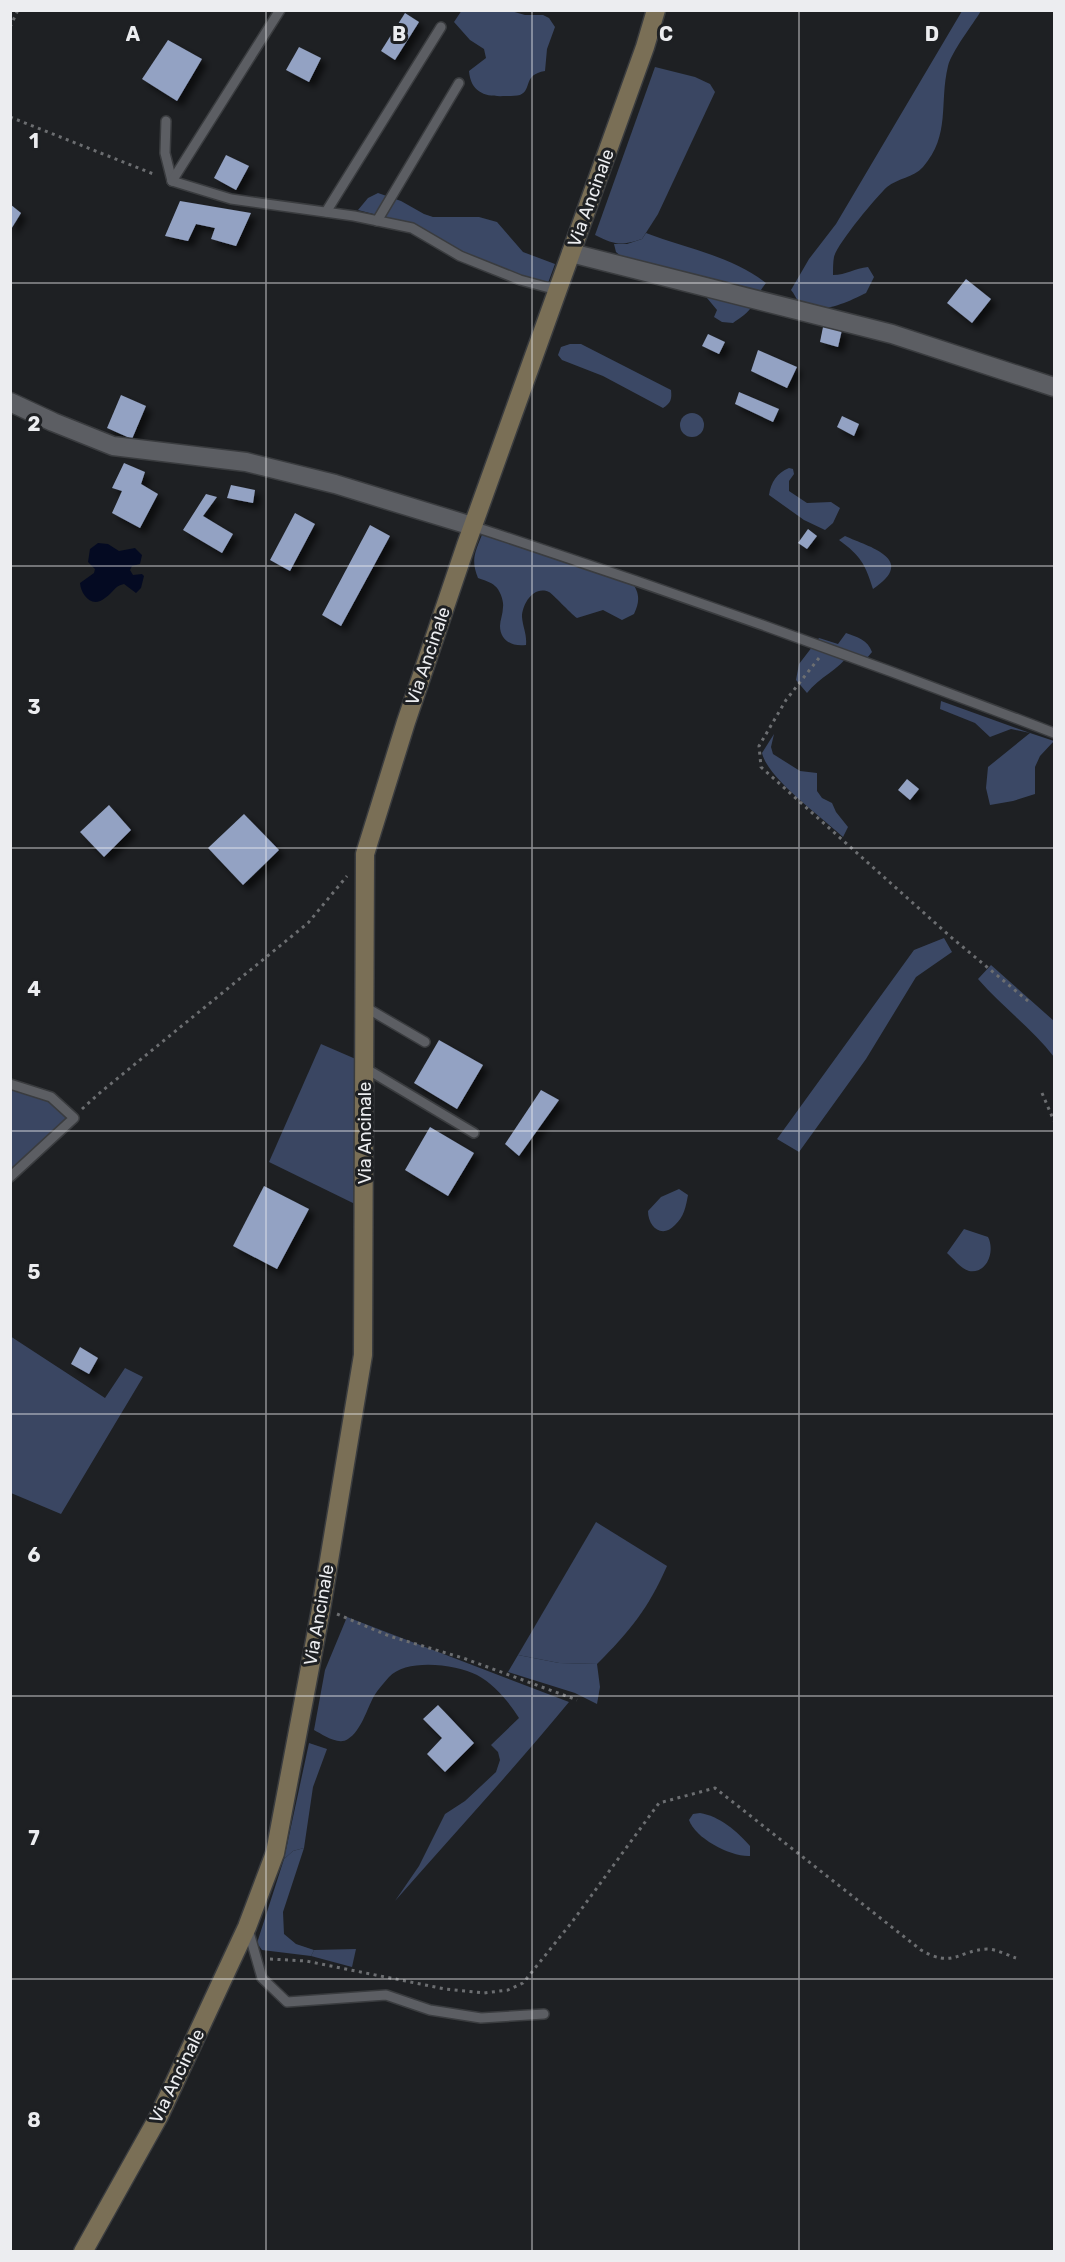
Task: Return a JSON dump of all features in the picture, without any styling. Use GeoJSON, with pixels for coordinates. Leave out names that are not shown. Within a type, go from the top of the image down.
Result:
{"type":"FeatureCollection","features":[{"type":"Feature","properties":{"kind":"main road","name":"Via Ancinale"},"geometry":{"type":"LineString","coordinates":[[83,2252],[159,2116],[247,1927],[275,1853],[321,1609],[363,1354],[365,854],[406,722],[472,526],[645,47],[656,10]]}},
{"type":"Feature","properties":{"kind":"street"},"geometry":{"type":"LineString","coordinates":[[571,252],[892,334],[1054,387]]}},
{"type":"Feature","properties":{"kind":"street"},"geometry":{"type":"LineString","coordinates":[[10,402],[112,446],[246,462],[335,484],[472,526]]}},
{"type":"Feature","properties":{"kind":"lane"},"geometry":{"type":"LineString","coordinates":[[172,181],[280,10]]}},
{"type":"Feature","properties":{"kind":"lane"},"geometry":{"type":"LineString","coordinates":[[326,212],[441,27]]}},
{"type":"Feature","properties":{"kind":"lane"},"geometry":{"type":"LineString","coordinates":[[377,221],[459,83]]}},
{"type":"Feature","properties":{"kind":"lane"},"geometry":{"type":"LineString","coordinates":[[166,120],[165,153],[172,181]]}},
{"type":"Feature","properties":{"kind":"lane"},"geometry":{"type":"LineString","coordinates":[[172,181],[231,199],[326,212],[412,228],[460,256],[520,280],[557,290]]}},
{"type":"Feature","properties":{"kind":"lane"},"geometry":{"type":"LineString","coordinates":[[472,526],[632,578],[828,647],[1054,733]]}},
{"type":"Feature","properties":{"kind":"lane"},"geometry":{"type":"LineString","coordinates":[[365,1007],[425,1042]]}},
{"type":"Feature","properties":{"kind":"lane"},"geometry":{"type":"LineString","coordinates":[[365,1068],[474,1133]]}},
{"type":"Feature","properties":{"kind":"lane"},"geometry":{"type":"LineString","coordinates":[[10,1084],[51,1097],[74,1118],[10,1177]]}},
{"type":"Feature","properties":{"kind":"lane"},"geometry":{"type":"LineString","coordinates":[[247,1927],[262,1978],[287,2002],[386,1995],[430,2010],[481,2018],[544,2014]]}},
{"type":"Feature","properties":{"kind":"path"},"geometry":{"type":"LineString","coordinates":[[10,27],[18,10]]}},
{"type":"Feature","properties":{"kind":"path"},"geometry":{"type":"LineString","coordinates":[[10,117],[172,181]]}},
{"type":"Feature","properties":{"kind":"path"},"geometry":{"type":"LineString","coordinates":[[828,647],[786,700],[759,746],[761,767],[952,938],[1028,1001]]}},
{"type":"Feature","properties":{"kind":"path"},"geometry":{"type":"LineString","coordinates":[[74,1118],[102,1091],[308,923],[365,854]]}},
{"type":"Feature","properties":{"kind":"path"},"geometry":{"type":"LineString","coordinates":[[1042,1093],[1054,1121]]}},
{"type":"Feature","properties":{"kind":"path"},"geometry":{"type":"LineString","coordinates":[[321,1609],[389,1636],[463,1658],[577,1700]]}},
{"type":"Feature","properties":{"kind":"path"},"geometry":{"type":"LineString","coordinates":[[256,1958],[306,1961],[445,1989],[484,1993],[508,1990],[523,1983],[572,1922],[659,1803],[715,1788],[934,1958],[957,1958],[988,1949],[1016,1958]]}},
{"type":"Feature","properties":{"kind":"shaded area"},"geometry":{"type":"Polygon","coordinates":[[[462,10],[511,11],[525,15],[543,15],[549,18],[555,27],[547,49],[545,71],[533,76],[524,92],[517,96],[492,96],[481,92],[473,85],[469,71],[486,58],[484,49],[470,40],[454,22],[462,10]]]}},
{"type":"Feature","properties":{"kind":"shaded area"},"geometry":{"type":"Polygon","coordinates":[[[962,11],[981,11],[950,60],[945,80],[941,131],[932,155],[919,171],[891,184],[882,192],[849,232],[834,257],[833,275],[868,267],[874,277],[866,293],[833,306],[806,307],[799,302],[791,290],[809,259],[836,224],[962,11]]]}},
{"type":"Feature","properties":{"kind":"shaded area"},"geometry":{"type":"Polygon","coordinates":[[[655,67],[695,77],[710,84],[715,92],[658,214],[642,239],[629,243],[613,243],[595,235],[655,67]]]}},
{"type":"Feature","properties":{"kind":"shaded area"},"geometry":{"type":"Polygon","coordinates":[[[378,193],[401,201],[433,217],[479,217],[497,222],[523,252],[555,264],[548,283],[529,279],[480,260],[400,221],[358,210],[368,198],[378,193]]]}},
{"type":"Feature","properties":{"kind":"shaded area"},"geometry":{"type":"Polygon","coordinates":[[[646,233],[723,259],[766,283],[746,313],[733,323],[722,322],[714,317],[717,310],[707,298],[711,286],[624,259],[616,252],[614,244],[627,244],[642,239],[646,233]]]}},
{"type":"Feature","properties":{"kind":"shaded area"},"geometry":{"type":"Polygon","coordinates":[[[581,344],[671,390],[669,402],[663,408],[603,376],[562,360],[558,355],[561,347],[581,344]]]}},
{"type":"Feature","properties":{"kind":"shaded area"},"geometry":{"type":"Polygon","coordinates":[[[692,413],[701,416],[704,425],[701,434],[692,437],[683,434],[680,425],[683,416],[692,413]]]}},
{"type":"Feature","properties":{"kind":"shaded area"},"geometry":{"type":"Polygon","coordinates":[[[789,468],[793,469],[794,474],[789,481],[789,491],[807,503],[831,502],[840,508],[833,523],[825,530],[804,520],[769,495],[775,478],[789,468]]]}},
{"type":"Feature","properties":{"kind":"shaded area"},"geometry":{"type":"Polygon","coordinates":[[[483,532],[631,581],[638,597],[634,614],[622,620],[603,610],[577,618],[549,592],[538,591],[526,602],[523,612],[526,645],[508,642],[502,636],[501,631],[503,605],[500,593],[489,582],[478,578],[474,565],[483,532]]]}},
{"type":"Feature","properties":{"kind":"shaded area"},"geometry":{"type":"Polygon","coordinates":[[[845,536],[885,555],[890,562],[891,570],[886,579],[873,589],[861,561],[839,540],[845,536]]]}},
{"type":"Feature","properties":{"kind":"shaded area"},"geometry":{"type":"Polygon","coordinates":[[[98,543],[108,544],[119,551],[135,548],[142,555],[140,564],[132,566],[130,570],[133,575],[142,574],[144,576],[141,588],[136,593],[124,584],[118,586],[100,601],[92,601],[85,596],[80,583],[94,573],[95,569],[88,562],[90,549],[98,543]]]}},
{"type":"Feature","properties":{"kind":"shaded area"},"geometry":{"type":"Polygon","coordinates":[[[846,633],[865,642],[872,652],[867,658],[850,653],[807,693],[796,680],[799,664],[819,638],[838,644],[846,633]]]}},
{"type":"Feature","properties":{"kind":"shaded area"},"geometry":{"type":"Polygon","coordinates":[[[941,701],[1030,733],[1011,729],[990,737],[975,723],[940,709],[941,701]]]}},
{"type":"Feature","properties":{"kind":"shaded area"},"geometry":{"type":"Polygon","coordinates":[[[1030,733],[1054,741],[1040,756],[1035,767],[1035,794],[990,805],[986,788],[988,767],[1030,733]]]}},
{"type":"Feature","properties":{"kind":"shaded area"},"geometry":{"type":"Polygon","coordinates":[[[774,734],[771,747],[773,754],[800,771],[817,773],[817,791],[822,798],[832,803],[848,827],[843,837],[785,786],[766,763],[762,753],[774,734]]]}},
{"type":"Feature","properties":{"kind":"shaded area"},"geometry":{"type":"Polygon","coordinates":[[[944,938],[952,952],[916,977],[866,1059],[799,1152],[777,1139],[914,950],[944,938]]]}},
{"type":"Feature","properties":{"kind":"shaded area"},"geometry":{"type":"Polygon","coordinates":[[[991,965],[1054,1021],[1054,1057],[978,979],[991,965]]]}},
{"type":"Feature","properties":{"kind":"shaded area"},"geometry":{"type":"Polygon","coordinates":[[[321,1044],[358,1060],[357,1205],[269,1162],[321,1044]]]}},
{"type":"Feature","properties":{"kind":"shaded area"},"geometry":{"type":"Polygon","coordinates":[[[11,1084],[51,1098],[70,1115],[11,1169],[11,1084]]]}},
{"type":"Feature","properties":{"kind":"shaded area"},"geometry":{"type":"Polygon","coordinates":[[[679,1189],[688,1195],[681,1218],[670,1229],[661,1231],[650,1222],[648,1211],[661,1197],[679,1189]]]}},
{"type":"Feature","properties":{"kind":"shaded area"},"geometry":{"type":"Polygon","coordinates":[[[964,1229],[988,1237],[990,1242],[988,1260],[981,1269],[976,1271],[963,1268],[947,1253],[964,1229]]]}},
{"type":"Feature","properties":{"kind":"shaded area"},"geometry":{"type":"Polygon","coordinates":[[[10,1336],[105,1398],[125,1368],[143,1377],[61,1514],[11,1493],[10,1336]]]}},
{"type":"Feature","properties":{"kind":"shaded area"},"geometry":{"type":"Polygon","coordinates":[[[596,1522],[667,1566],[653,1595],[629,1630],[597,1664],[559,1663],[518,1655],[596,1522]]]}},
{"type":"Feature","properties":{"kind":"shaded area"},"geometry":{"type":"Polygon","coordinates":[[[347,1617],[569,1702],[395,1901],[419,1866],[445,1814],[465,1801],[496,1772],[500,1760],[498,1752],[491,1745],[519,1718],[501,1694],[477,1675],[457,1668],[419,1665],[397,1671],[389,1677],[374,1696],[357,1731],[348,1739],[335,1740],[314,1730],[325,1670],[347,1617]]]}},
{"type":"Feature","properties":{"kind":"shaded area"},"geometry":{"type":"Polygon","coordinates":[[[518,1655],[559,1663],[597,1664],[600,1687],[597,1704],[575,1693],[508,1672],[518,1655]]]}},
{"type":"Feature","properties":{"kind":"shaded area"},"geometry":{"type":"Polygon","coordinates":[[[309,1743],[327,1749],[313,1787],[304,1848],[293,1851],[284,1859],[309,1743]]]}},
{"type":"Feature","properties":{"kind":"shaded area"},"geometry":{"type":"Polygon","coordinates":[[[700,1813],[714,1817],[733,1830],[750,1846],[750,1856],[723,1850],[706,1840],[689,1820],[693,1814],[700,1813]]]}},
{"type":"Feature","properties":{"kind":"shaded area"},"geometry":{"type":"Polygon","coordinates":[[[304,1848],[283,1912],[284,1934],[296,1944],[314,1950],[311,1956],[262,1950],[257,1943],[284,1859],[293,1851],[304,1848]]]}},
{"type":"Feature","properties":{"kind":"shaded area"},"geometry":{"type":"Polygon","coordinates":[[[356,1949],[352,1967],[311,1956],[314,1950],[356,1949]]]}},
{"type":"Feature","properties":{"kind":"building"},"geometry":{"type":"Polygon","coordinates":[[[405,13],[419,22],[395,60],[381,51],[405,13]]]}},
{"type":"Feature","properties":{"kind":"building"},"geometry":{"type":"Polygon","coordinates":[[[168,40],[202,59],[177,101],[142,79],[168,40]]]}},
{"type":"Feature","properties":{"kind":"building"},"geometry":{"type":"Polygon","coordinates":[[[299,47],[321,58],[309,82],[286,70],[299,47]]]}},
{"type":"Feature","properties":{"kind":"building"},"geometry":{"type":"Polygon","coordinates":[[[226,155],[249,166],[236,190],[214,178],[226,155]]]}},
{"type":"Feature","properties":{"kind":"building"},"geometry":{"type":"Polygon","coordinates":[[[180,201],[251,213],[236,246],[211,239],[215,228],[196,224],[188,241],[165,236],[180,201]]]}},
{"type":"Feature","properties":{"kind":"building"},"geometry":{"type":"Polygon","coordinates":[[[10,204],[21,213],[10,231],[10,204]]]}},
{"type":"Feature","properties":{"kind":"building"},"geometry":{"type":"Polygon","coordinates":[[[966,279],[991,299],[972,323],[947,303],[966,279]]]}},
{"type":"Feature","properties":{"kind":"building"},"geometry":{"type":"Polygon","coordinates":[[[823,327],[842,330],[838,347],[820,342],[823,327]]]}},
{"type":"Feature","properties":{"kind":"building"},"geometry":{"type":"Polygon","coordinates":[[[708,334],[725,342],[719,354],[702,346],[708,334]]]}},
{"type":"Feature","properties":{"kind":"building"},"geometry":{"type":"Polygon","coordinates":[[[758,350],[797,367],[787,388],[751,371],[758,350]]]}},
{"type":"Feature","properties":{"kind":"building"},"geometry":{"type":"Polygon","coordinates":[[[739,392],[779,409],[773,422],[735,404],[739,392]]]}},
{"type":"Feature","properties":{"kind":"building"},"geometry":{"type":"Polygon","coordinates":[[[121,395],[146,406],[132,439],[107,428],[121,395]]]}},
{"type":"Feature","properties":{"kind":"building"},"geometry":{"type":"Polygon","coordinates":[[[842,416],[859,424],[854,436],[837,427],[842,416]]]}},
{"type":"Feature","properties":{"kind":"building"},"geometry":{"type":"Polygon","coordinates":[[[124,463],[145,472],[141,484],[158,494],[140,528],[112,513],[122,491],[112,488],[124,463]]]}},
{"type":"Feature","properties":{"kind":"building"},"geometry":{"type":"Polygon","coordinates":[[[231,485],[255,490],[253,503],[227,498],[231,485]]]}},
{"type":"Feature","properties":{"kind":"building"},"geometry":{"type":"Polygon","coordinates":[[[206,494],[217,497],[203,516],[233,534],[222,553],[183,530],[206,494]]]}},
{"type":"Feature","properties":{"kind":"building"},"geometry":{"type":"Polygon","coordinates":[[[295,513],[315,524],[290,571],[270,560],[295,513]]]}},
{"type":"Feature","properties":{"kind":"building"},"geometry":{"type":"Polygon","coordinates":[[[370,525],[390,536],[341,626],[322,615],[370,525]]]}},
{"type":"Feature","properties":{"kind":"building"},"geometry":{"type":"Polygon","coordinates":[[[808,529],[817,536],[807,549],[798,543],[808,529]]]}},
{"type":"Feature","properties":{"kind":"building"},"geometry":{"type":"Polygon","coordinates":[[[907,779],[919,789],[910,800],[898,790],[907,779]]]}},
{"type":"Feature","properties":{"kind":"building"},"geometry":{"type":"Polygon","coordinates":[[[109,805],[131,830],[104,857],[80,832],[109,805]]]}},
{"type":"Feature","properties":{"kind":"building"},"geometry":{"type":"Polygon","coordinates":[[[244,814],[279,850],[243,885],[208,848],[244,814]]]}},
{"type":"Feature","properties":{"kind":"building"},"geometry":{"type":"Polygon","coordinates":[[[439,1040],[483,1065],[457,1109],[414,1083],[439,1040]]]}},
{"type":"Feature","properties":{"kind":"building"},"geometry":{"type":"Polygon","coordinates":[[[541,1090],[559,1100],[519,1156],[505,1144],[541,1090]]]}},
{"type":"Feature","properties":{"kind":"building"},"geometry":{"type":"Polygon","coordinates":[[[430,1127],[474,1153],[448,1196],[405,1170],[430,1127]]]}},
{"type":"Feature","properties":{"kind":"building"},"geometry":{"type":"Polygon","coordinates":[[[264,1186],[309,1209],[277,1269],[233,1246],[264,1186]]]}},
{"type":"Feature","properties":{"kind":"building"},"geometry":{"type":"Polygon","coordinates":[[[80,1347],[98,1358],[89,1374],[71,1364],[80,1347]]]}},
{"type":"Feature","properties":{"kind":"building"},"geometry":{"type":"Polygon","coordinates":[[[438,1705],[474,1743],[445,1772],[427,1754],[442,1738],[423,1719],[438,1705]]]}}]}
